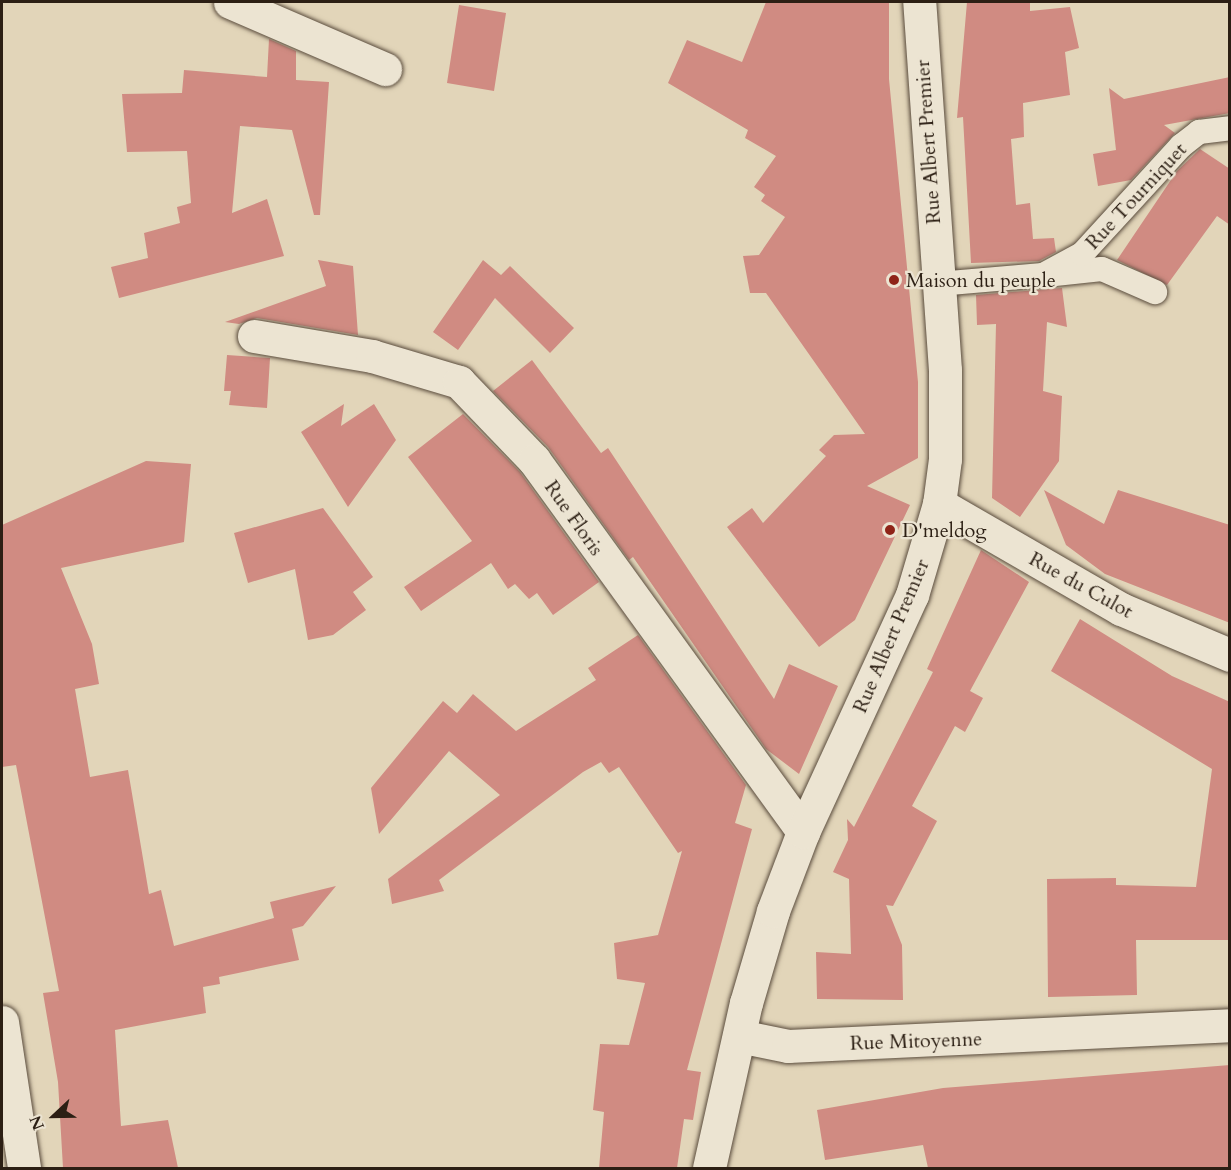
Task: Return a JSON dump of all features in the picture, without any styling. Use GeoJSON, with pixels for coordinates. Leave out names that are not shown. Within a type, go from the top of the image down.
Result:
{"type":"FeatureCollection","features":[{"type":"Feature","properties":{"kind":"street"},"geometry":{"type":"LineString","coordinates":[[230,2],[386,69]]}},
{"type":"Feature","properties":{"kind":"street","name":"Rue Albert Premier"},"geometry":{"type":"LineString","coordinates":[[739,1036],[762,946],[803,832],[912,595],[939,504],[947,424],[919,2]]}},
{"type":"Feature","properties":{"kind":"street","name":"Rue Floris"},"geometry":{"type":"LineString","coordinates":[[254,336],[372,356],[459,382],[534,460],[803,832]]}},
{"type":"Feature","properties":{"kind":"street","name":"Rue du Culot"},"geometry":{"type":"LineString","coordinates":[[939,504],[1120,609],[1230,655]]}},
{"type":"Feature","properties":{"kind":"street"},"geometry":{"type":"LineString","coordinates":[[2,1022],[24,1168]]}},
{"type":"Feature","properties":{"kind":"street","name":"Rue Mitoyenne"},"geometry":{"type":"LineString","coordinates":[[739,1036],[798,1046],[1230,1025]]}},
{"type":"Feature","properties":{"kind":"street"},"geometry":{"type":"LineString","coordinates":[[709,1168],[739,1036]]}},
{"type":"Feature","properties":{"kind":"lane","name":"Rue Tourniquet"},"geometry":{"type":"LineString","coordinates":[[938,284],[1043,275],[1082,254],[1181,146],[1199,132],[1230,128]]}},
{"type":"Feature","properties":{"kind":"lane"},"geometry":{"type":"LineString","coordinates":[[1043,275],[1102,269],[1155,292]]}},
{"type":"Feature","properties":{"kind":"building"},"geometry":{"type":"Polygon","coordinates":[[[766,2],[889,2],[889,79],[918,382],[918,458],[867,486],[910,505],[855,620],[819,647],[727,527],[752,508],[763,523],[826,456],[819,450],[834,435],[865,434],[766,293],[750,293],[743,256],[759,255],[785,217],[761,201],[765,195],[754,187],[776,156],[745,138],[748,130],[668,83],[687,40],[742,62],[766,2]]]}},
{"type":"Feature","properties":{"kind":"building"},"geometry":{"type":"Polygon","coordinates":[[[967,2],[1030,2],[1030,11],[1070,7],[1079,48],[1065,52],[1070,95],[1023,103],[1024,137],[1011,139],[1016,205],[1030,203],[1033,239],[1054,238],[1056,252],[1039,261],[971,263],[963,117],[957,118],[967,2]]]}},
{"type":"Feature","properties":{"kind":"building"},"geometry":{"type":"Polygon","coordinates":[[[459,5],[506,13],[494,91],[447,83],[459,5]]]}},
{"type":"Feature","properties":{"kind":"building"},"geometry":{"type":"Polygon","coordinates":[[[269,39],[296,51],[296,80],[329,82],[320,215],[314,215],[292,130],[240,126],[232,213],[267,199],[284,256],[119,298],[111,267],[148,258],[144,233],[180,223],[177,207],[191,203],[187,151],[127,152],[122,94],[182,93],[184,70],[267,77],[269,39]]]}},
{"type":"Feature","properties":{"kind":"building"},"geometry":{"type":"Polygon","coordinates":[[[1230,77],[1230,113],[1164,125],[1175,133],[1131,180],[1098,186],[1093,154],[1116,150],[1109,88],[1124,99],[1230,77]]]}},
{"type":"Feature","properties":{"kind":"building"},"geometry":{"type":"Polygon","coordinates":[[[1200,149],[1230,169],[1230,225],[1217,216],[1167,285],[1117,260],[1177,171],[1200,149]]]}},
{"type":"Feature","properties":{"kind":"building"},"geometry":{"type":"Polygon","coordinates":[[[318,260],[353,266],[358,335],[257,318],[239,324],[225,322],[326,286],[318,260]]]}},
{"type":"Feature","properties":{"kind":"building"},"geometry":{"type":"Polygon","coordinates":[[[483,260],[501,275],[510,266],[574,328],[550,353],[495,298],[458,350],[433,332],[483,260]]]}},
{"type":"Feature","properties":{"kind":"building"},"geometry":{"type":"Polygon","coordinates":[[[1062,288],[1067,327],[1047,322],[1043,391],[1062,396],[1059,461],[1020,517],[992,498],[996,324],[977,325],[976,295],[1062,288]]]}},
{"type":"Feature","properties":{"kind":"building"},"geometry":{"type":"Polygon","coordinates":[[[227,355],[270,358],[267,408],[229,405],[231,391],[224,391],[227,355]]]}},
{"type":"Feature","properties":{"kind":"building"},"geometry":{"type":"Polygon","coordinates":[[[532,360],[601,453],[608,448],[774,699],[789,664],[838,686],[799,774],[766,749],[633,557],[629,560],[548,447],[493,391],[532,360]]]}},
{"type":"Feature","properties":{"kind":"building"},"geometry":{"type":"Polygon","coordinates":[[[344,404],[341,426],[374,404],[396,440],[348,507],[301,432],[344,404]]]}},
{"type":"Feature","properties":{"kind":"building"},"geometry":{"type":"Polygon","coordinates":[[[463,414],[520,472],[599,582],[553,615],[537,593],[529,599],[515,584],[508,589],[491,563],[421,611],[404,587],[472,541],[408,457],[463,414]]]}},
{"type":"Feature","properties":{"kind":"building"},"geometry":{"type":"Polygon","coordinates":[[[146,461],[191,464],[184,542],[61,568],[92,644],[99,684],[75,689],[90,777],[128,770],[149,894],[161,890],[174,946],[274,918],[270,902],[336,886],[303,926],[292,929],[299,960],[219,977],[220,984],[203,987],[206,1013],[115,1030],[121,1126],[168,1120],[178,1168],[63,1168],[58,1082],[43,993],[59,991],[16,765],[2,767],[2,525],[146,461]]]}},
{"type":"Feature","properties":{"kind":"building"},"geometry":{"type":"Polygon","coordinates":[[[1044,490],[1104,524],[1118,490],[1230,525],[1230,623],[1105,574],[1066,545],[1044,490]]]}},
{"type":"Feature","properties":{"kind":"building"},"geometry":{"type":"Polygon","coordinates":[[[323,508],[373,577],[353,592],[366,610],[333,635],[308,640],[295,569],[248,583],[234,533],[323,508]]]}},
{"type":"Feature","properties":{"kind":"building"},"geometry":{"type":"Polygon","coordinates":[[[981,550],[1029,582],[970,691],[983,698],[965,732],[955,726],[912,806],[937,821],[893,906],[886,905],[902,945],[903,1000],[817,999],[816,952],[851,954],[849,879],[833,872],[848,840],[847,819],[854,827],[933,672],[927,669],[981,550]]]}},
{"type":"Feature","properties":{"kind":"building"},"geometry":{"type":"Polygon","coordinates":[[[1080,619],[1172,676],[1230,702],[1230,940],[1136,940],[1137,995],[1048,997],[1047,879],[1116,878],[1116,885],[1196,887],[1212,769],[1051,671],[1080,619]]]}},
{"type":"Feature","properties":{"kind":"building"},"geometry":{"type":"Polygon","coordinates":[[[638,635],[746,785],[735,823],[752,829],[687,1070],[701,1072],[693,1120],[684,1119],[677,1168],[599,1168],[604,1112],[593,1110],[600,1044],[629,1045],[645,983],[617,979],[614,943],[658,935],[682,851],[678,853],[619,767],[609,773],[601,762],[583,772],[439,880],[444,891],[392,904],[388,879],[500,795],[449,751],[379,834],[371,788],[443,701],[457,713],[473,694],[516,731],[596,680],[588,668],[638,635]]]}},
{"type":"Feature","properties":{"kind":"building"},"geometry":{"type":"Polygon","coordinates":[[[1230,1065],[1230,1168],[928,1168],[923,1145],[825,1160],[817,1110],[943,1088],[1230,1065]]]}},
{"type":"Feature","properties":{"kind":"place","name":"Maison du peuple"},"geometry":{"type":"Point","coordinates":[894,280]}},
{"type":"Feature","properties":{"kind":"place","name":"D'meldog"},"geometry":{"type":"Point","coordinates":[890,530]}}]}
